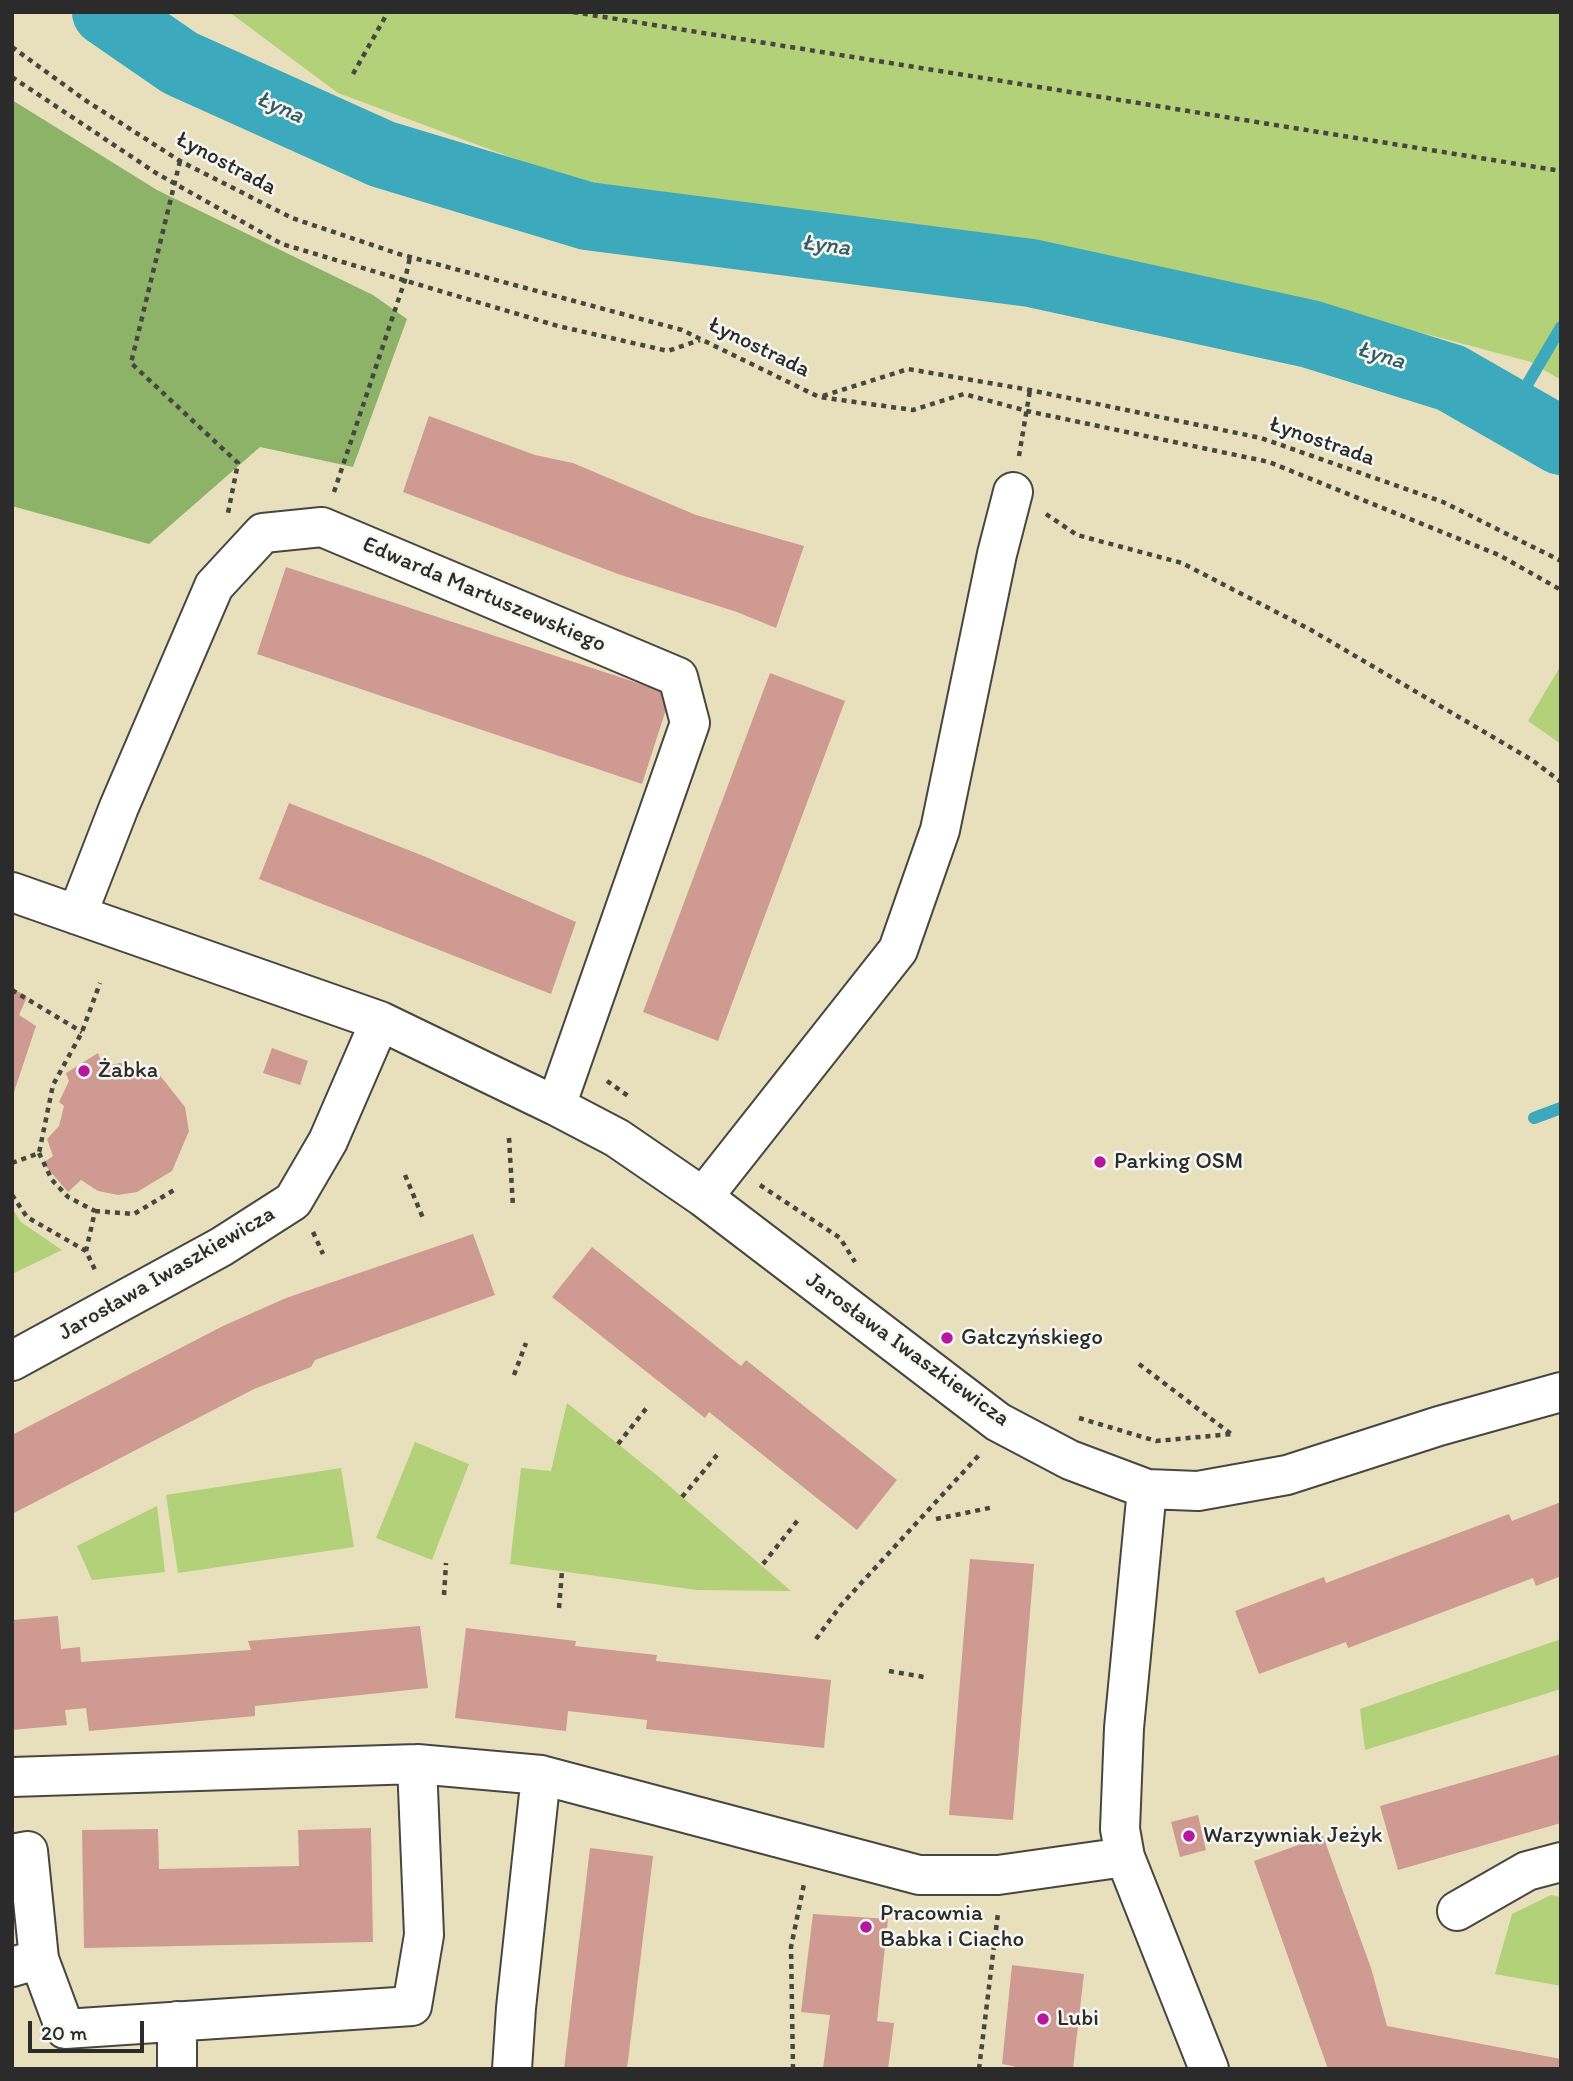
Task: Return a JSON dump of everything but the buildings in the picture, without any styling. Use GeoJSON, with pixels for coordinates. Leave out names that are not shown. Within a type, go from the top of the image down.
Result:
{"type":"FeatureCollection","features":[{"type":"Feature","properties":{"kind":"street"},"geometry":{"type":"LineString","coordinates":[[703,1197],[898,950],[940,830],[997,554],[1013,492]]}},
{"type":"Feature","properties":{"kind":"street","name":"Edwarda Martuszewskiego"},"geometry":{"type":"LineString","coordinates":[[77,915],[119,807],[214,586],[263,533],[322,527],[678,677],[690,723],[556,1106]]}},
{"type":"Feature","properties":{"kind":"street","name":"Jarosława Iwaszkiewicza"},"geometry":{"type":"LineString","coordinates":[[12,892],[380,1021],[617,1138],[703,1197],[998,1422],[1070,1460],[1146,1489],[1198,1491],[1287,1475],[1439,1426],[1561,1392]]}},
{"type":"Feature","properties":{"kind":"street","name":"Jarosława Iwaszkiewicza"},"geometry":{"type":"LineString","coordinates":[[12,1361],[221,1247],[293,1201],[328,1141],[380,1021]]}},
{"type":"Feature","properties":{"kind":"street"},"geometry":{"type":"LineString","coordinates":[[1146,1489],[1124,1728],[1120,1829],[1125,1857],[1209,2069]]}},
{"type":"Feature","properties":{"kind":"street"},"geometry":{"type":"LineString","coordinates":[[12,1777],[417,1764],[541,1775],[919,1875],[998,1875],[1125,1857]]}},
{"type":"Feature","properties":{"kind":"street"},"geometry":{"type":"LineString","coordinates":[[12,1854],[28,1851],[26,1963],[65,2029],[412,2006],[424,1935],[417,1764]]}},
{"type":"Feature","properties":{"kind":"street"},"geometry":{"type":"LineString","coordinates":[[512,2069],[541,1775]]}},
{"type":"Feature","properties":{"kind":"street"},"geometry":{"type":"LineString","coordinates":[[1457,1911],[1527,1871],[1561,1862]]}},
{"type":"Feature","properties":{"kind":"street"},"geometry":{"type":"LineString","coordinates":[[177,2021],[177,2069]]}},
{"type":"Feature","properties":{"kind":"path"},"geometry":{"type":"LineString","coordinates":[[353,74],[388,12]]}},
{"type":"Feature","properties":{"kind":"path"},"geometry":{"type":"LineString","coordinates":[[573,12],[1561,171]]}},
{"type":"Feature","properties":{"kind":"path","name":"Łynostrada"},"geometry":{"type":"LineString","coordinates":[[12,47],[85,100],[180,161],[292,218],[410,257],[682,330],[819,397],[908,369],[1030,390],[1261,438],[1443,502],[1561,561]]}},
{"type":"Feature","properties":{"kind":"path"},"geometry":{"type":"LineString","coordinates":[[12,77],[174,183],[282,244],[558,326],[668,351],[701,340]]}},
{"type":"Feature","properties":{"kind":"path"},"geometry":{"type":"LineString","coordinates":[[180,161],[131,363],[238,463],[227,517]]}},
{"type":"Feature","properties":{"kind":"path"},"geometry":{"type":"LineString","coordinates":[[322,527],[405,280],[410,257]]}},
{"type":"Feature","properties":{"kind":"path"},"geometry":{"type":"LineString","coordinates":[[1030,390],[1013,492],[1077,535],[1182,563],[1311,631],[1532,760],[1561,782]]}},
{"type":"Feature","properties":{"kind":"path"},"geometry":{"type":"LineString","coordinates":[[819,397],[913,410],[964,394],[1027,411],[1269,462],[1499,555],[1561,590]]}},
{"type":"Feature","properties":{"kind":"path"},"geometry":{"type":"LineString","coordinates":[[100,983],[82,1032],[53,1085],[39,1153],[52,1180],[68,1198],[95,1211],[134,1214],[174,1190]]}},
{"type":"Feature","properties":{"kind":"path"},"geometry":{"type":"LineString","coordinates":[[12,990],[82,1032]]}},
{"type":"Feature","properties":{"kind":"path"},"geometry":{"type":"LineString","coordinates":[[509,1138],[513,1207]]}},
{"type":"Feature","properties":{"kind":"path"},"geometry":{"type":"LineString","coordinates":[[12,1163],[39,1153]]}},
{"type":"Feature","properties":{"kind":"path"},"geometry":{"type":"LineString","coordinates":[[405,1175],[422,1218]]}},
{"type":"Feature","properties":{"kind":"path"},"geometry":{"type":"LineString","coordinates":[[12,1195],[27,1217],[86,1251],[96,1272]]}},
{"type":"Feature","properties":{"kind":"path"},"geometry":{"type":"LineString","coordinates":[[792,1207],[840,1238],[859,1269]]}},
{"type":"Feature","properties":{"kind":"path"},"geometry":{"type":"LineString","coordinates":[[86,1251],[95,1211]]}},
{"type":"Feature","properties":{"kind":"path"},"geometry":{"type":"LineString","coordinates":[[514,1375],[526,1343]]}},
{"type":"Feature","properties":{"kind":"path"},"geometry":{"type":"LineString","coordinates":[[1070,1415],[1156,1441],[1231,1434],[1139,1364]]}},
{"type":"Feature","properties":{"kind":"path"},"geometry":{"type":"LineString","coordinates":[[618,1444],[649,1405]]}},
{"type":"Feature","properties":{"kind":"path"},"geometry":{"type":"LineString","coordinates":[[682,1497],[717,1455]]}},
{"type":"Feature","properties":{"kind":"path"},"geometry":{"type":"LineString","coordinates":[[816,1639],[841,1605],[979,1455]]}},
{"type":"Feature","properties":{"kind":"path"},"geometry":{"type":"LineString","coordinates":[[936,1519],[994,1507]]}},
{"type":"Feature","properties":{"kind":"path"},"geometry":{"type":"LineString","coordinates":[[763,1564],[798,1520]]}},
{"type":"Feature","properties":{"kind":"path"},"geometry":{"type":"LineString","coordinates":[[444,1595],[446,1563]]}},
{"type":"Feature","properties":{"kind":"path"},"geometry":{"type":"LineString","coordinates":[[559,1608],[562,1571]]}},
{"type":"Feature","properties":{"kind":"path"},"geometry":{"type":"LineString","coordinates":[[889,1671],[924,1677]]}},
{"type":"Feature","properties":{"kind":"path"},"geometry":{"type":"LineString","coordinates":[[793,2069],[791,1947],[804,1883]]}},
{"type":"Feature","properties":{"kind":"path"},"geometry":{"type":"LineString","coordinates":[[979,2069],[1000,1899]]}},
{"type":"Feature","properties":{"kind":"green space"},"geometry":{"type":"Polygon","coordinates":[[[229,12],[1561,12],[1561,380],[1531,362],[1385,323],[618,197],[338,93],[229,12]]]}},
{"type":"Feature","properties":{"kind":"green space"},"geometry":{"type":"Polygon","coordinates":[[[12,100],[157,190],[373,295],[407,319],[353,467],[260,447],[149,544],[12,506],[12,100]]]}},
{"type":"Feature","properties":{"kind":"green space"},"geometry":{"type":"Polygon","coordinates":[[[1561,665],[1561,744],[1528,721],[1561,665]]]}},
{"type":"Feature","properties":{"kind":"green space"},"geometry":{"type":"Polygon","coordinates":[[[12,1208],[21,1222],[62,1250],[12,1274],[12,1208]]]}},
{"type":"Feature","properties":{"kind":"green space"},"geometry":{"type":"Polygon","coordinates":[[[567,1403],[659,1477],[791,1591],[697,1590],[510,1564],[521,1468],[551,1471],[567,1403]]]}},
{"type":"Feature","properties":{"kind":"green space"},"geometry":{"type":"Polygon","coordinates":[[[415,1442],[469,1464],[432,1560],[376,1538],[415,1442]]]}},
{"type":"Feature","properties":{"kind":"green space"},"geometry":{"type":"Polygon","coordinates":[[[341,1468],[354,1547],[178,1573],[166,1495],[341,1468]]]}},
{"type":"Feature","properties":{"kind":"green space"},"geometry":{"type":"Polygon","coordinates":[[[157,1506],[165,1572],[92,1580],[77,1546],[157,1506]]]}},
{"type":"Feature","properties":{"kind":"green space"},"geometry":{"type":"Polygon","coordinates":[[[1561,1639],[1561,1689],[1365,1750],[1360,1709],[1561,1639]]]}},
{"type":"Feature","properties":{"kind":"green space"},"geometry":{"type":"Polygon","coordinates":[[[1551,1895],[1561,1897],[1561,1986],[1495,1974],[1512,1914],[1551,1895]]]}},
{"type":"Feature","properties":{"kind":"waterway","name":"Łyna"},"geometry":{"type":"LineString","coordinates":[[106,12],[180,63],[382,154],[587,216],[1031,273],[1310,334],[1451,378],[1561,441]]}},
{"type":"Feature","properties":{"kind":"waterway"},"geometry":{"type":"LineString","coordinates":[[1511,412],[1561,327]]}},
{"type":"Feature","properties":{"kind":"waterway"},"geometry":{"type":"LineString","coordinates":[[1534,1118],[1561,1108]]}},
{"type":"Feature","properties":{"kind":"place","name":"Żabka"},"geometry":{"type":"Point","coordinates":[84,1071]}},
{"type":"Feature","properties":{"kind":"place","name":"Parking OSM"},"geometry":{"type":"Point","coordinates":[1100,1162]}},
{"type":"Feature","properties":{"kind":"place","name":"Gałczyńskiego"},"geometry":{"type":"Point","coordinates":[947,1338]}},
{"type":"Feature","properties":{"kind":"place","name":"Warzywniak Jeżyk"},"geometry":{"type":"Point","coordinates":[1189,1836]}},
{"type":"Feature","properties":{"kind":"place","name":"Pracownia Babka i Ciacho"},"geometry":{"type":"Point","coordinates":[866,1927]}},
{"type":"Feature","properties":{"kind":"place","name":"Lubi"},"geometry":{"type":"Point","coordinates":[1043,2019]}}]}
